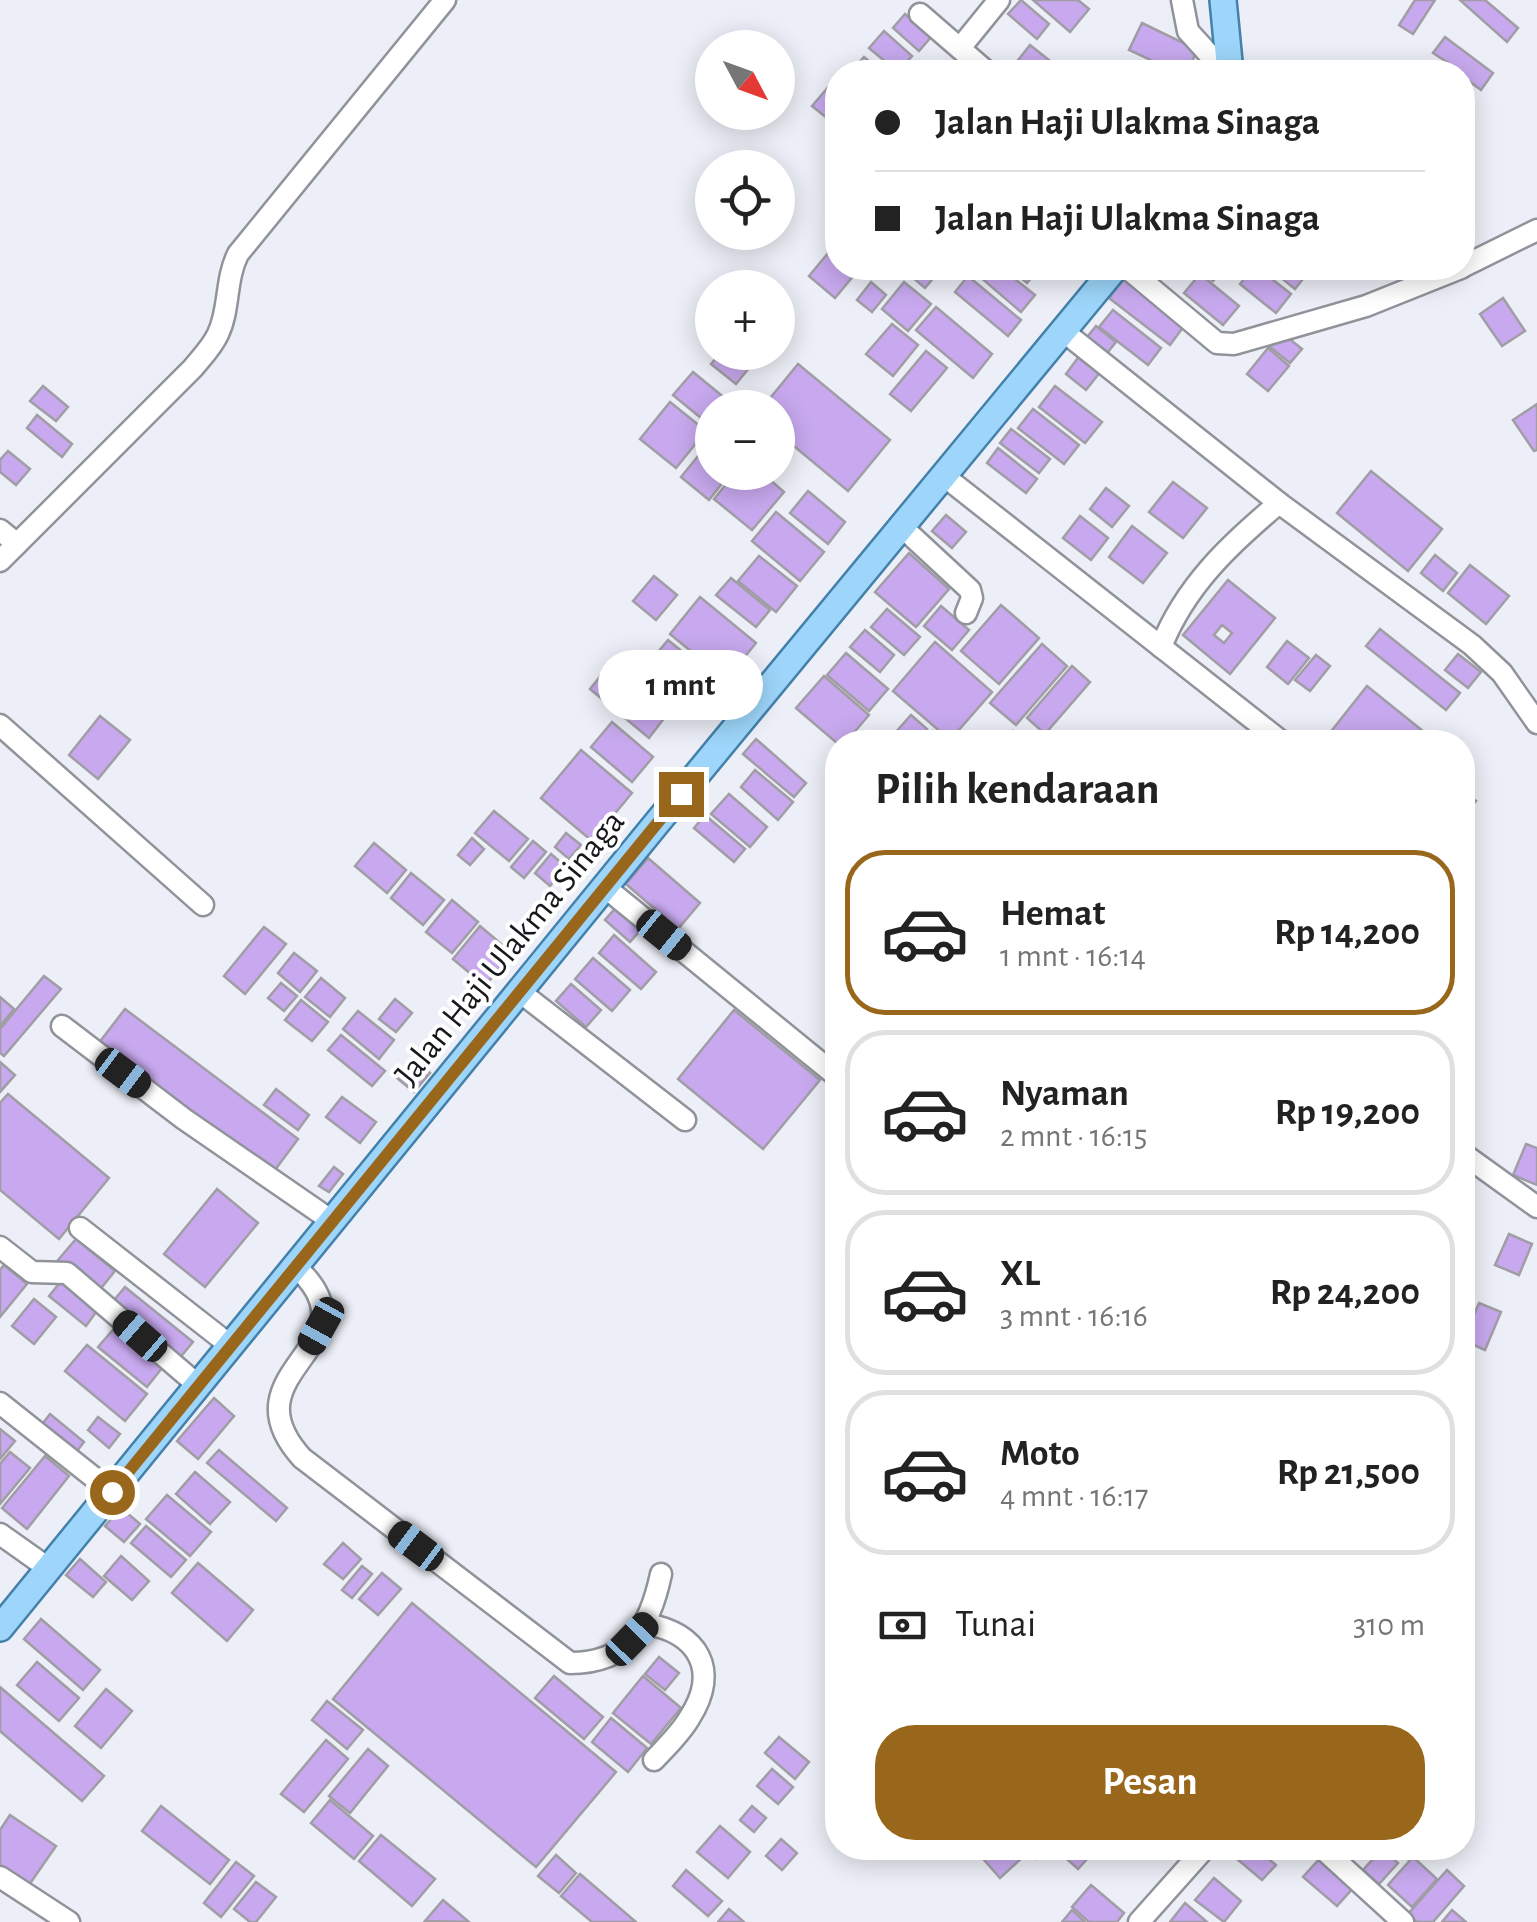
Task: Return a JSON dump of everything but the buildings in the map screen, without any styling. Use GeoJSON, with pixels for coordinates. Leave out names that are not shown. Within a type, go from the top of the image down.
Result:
{"type":"FeatureCollection","features":[{"type":"Feature","properties":{"kind":"main road"},"geometry":{"type":"LineString","coordinates":[[1223,0],[1227,60]]}},
{"type":"Feature","properties":{"kind":"main road","name":"Jalan Haji Ulakma Sinaga"},"geometry":{"type":"LineString","coordinates":[[0,1628],[1106,280]]}},
{"type":"Feature","properties":{"kind":"street"},"geometry":{"type":"LineString","coordinates":[[0,562],[8,537],[193,368],[213,344],[224,315],[230,270],[238,254],[446,0]]}},
{"type":"Feature","properties":{"kind":"street"},"geometry":{"type":"LineString","coordinates":[[960,48],[999,0]]}},
{"type":"Feature","properties":{"kind":"street"},"geometry":{"type":"LineString","coordinates":[[1182,0],[1188,31],[1216,60]]}},
{"type":"Feature","properties":{"kind":"street"},"geometry":{"type":"LineString","coordinates":[[920,14],[974,60]]}},
{"type":"Feature","properties":{"kind":"street"},"geometry":{"type":"LineString","coordinates":[[1475,261],[1537,230]]}},
{"type":"Feature","properties":{"kind":"street"},"geometry":{"type":"LineString","coordinates":[[1132,280],[1218,343],[1234,344],[1366,306],[1430,280]]}},
{"type":"Feature","properties":{"kind":"street"},"geometry":{"type":"LineString","coordinates":[[1062,331],[1279,503],[1472,646],[1502,673],[1537,723]]}},
{"type":"Feature","properties":{"kind":"street"},"geometry":{"type":"LineString","coordinates":[[944,476],[1267,730]]}},
{"type":"Feature","properties":{"kind":"street"},"geometry":{"type":"LineString","coordinates":[[1161,647],[1173,617],[1200,580],[1234,542],[1279,503]]}},
{"type":"Feature","properties":{"kind":"street"},"geometry":{"type":"LineString","coordinates":[[902,527],[970,590],[972,598],[966,613]]}},
{"type":"Feature","properties":{"kind":"street"},"geometry":{"type":"LineString","coordinates":[[0,725],[202,905]]}},
{"type":"Feature","properties":{"kind":"street"},"geometry":{"type":"LineString","coordinates":[[606,888],[825,1066]]}},
{"type":"Feature","properties":{"kind":"street"},"geometry":{"type":"LineString","coordinates":[[520,992],[685,1120]]}},
{"type":"Feature","properties":{"kind":"street"},"geometry":{"type":"LineString","coordinates":[[62,1026],[184,1119],[332,1222]]}},
{"type":"Feature","properties":{"kind":"street"},"geometry":{"type":"LineString","coordinates":[[1475,1163],[1537,1208]]}},
{"type":"Feature","properties":{"kind":"street"},"geometry":{"type":"LineString","coordinates":[[80,1228],[231,1346]]}},
{"type":"Feature","properties":{"kind":"street"},"geometry":{"type":"LineString","coordinates":[[0,1247],[32,1272],[67,1274],[199,1386]]}},
{"type":"Feature","properties":{"kind":"street"},"geometry":{"type":"LineString","coordinates":[[296,1267],[315,1285],[322,1301],[321,1326],[284,1384],[278,1401],[285,1440],[302,1458],[570,1663],[587,1663],[612,1655],[647,1624],[661,1574]]}},
{"type":"Feature","properties":{"kind":"street"},"geometry":{"type":"LineString","coordinates":[[0,1403],[112,1492]]}},
{"type":"Feature","properties":{"kind":"street"},"geometry":{"type":"LineString","coordinates":[[0,1534],[48,1568]]}},
{"type":"Feature","properties":{"kind":"street"},"geometry":{"type":"LineString","coordinates":[[647,1624],[686,1637],[700,1657],[704,1676],[691,1716],[654,1760]]}},
{"type":"Feature","properties":{"kind":"street"},"geometry":{"type":"LineString","coordinates":[[1139,1922],[1194,1860]]}},
{"type":"Feature","properties":{"kind":"street"},"geometry":{"type":"LineString","coordinates":[[1335,1860],[1403,1922]]}},
{"type":"Feature","properties":{"kind":"street"},"geometry":{"type":"LineString","coordinates":[[0,1877],[69,1922]]}},
{"type":"Feature","properties":{"kind":"route"},"geometry":{"type":"LineString","coordinates":[[112,1492],[681,794]]}}]}
